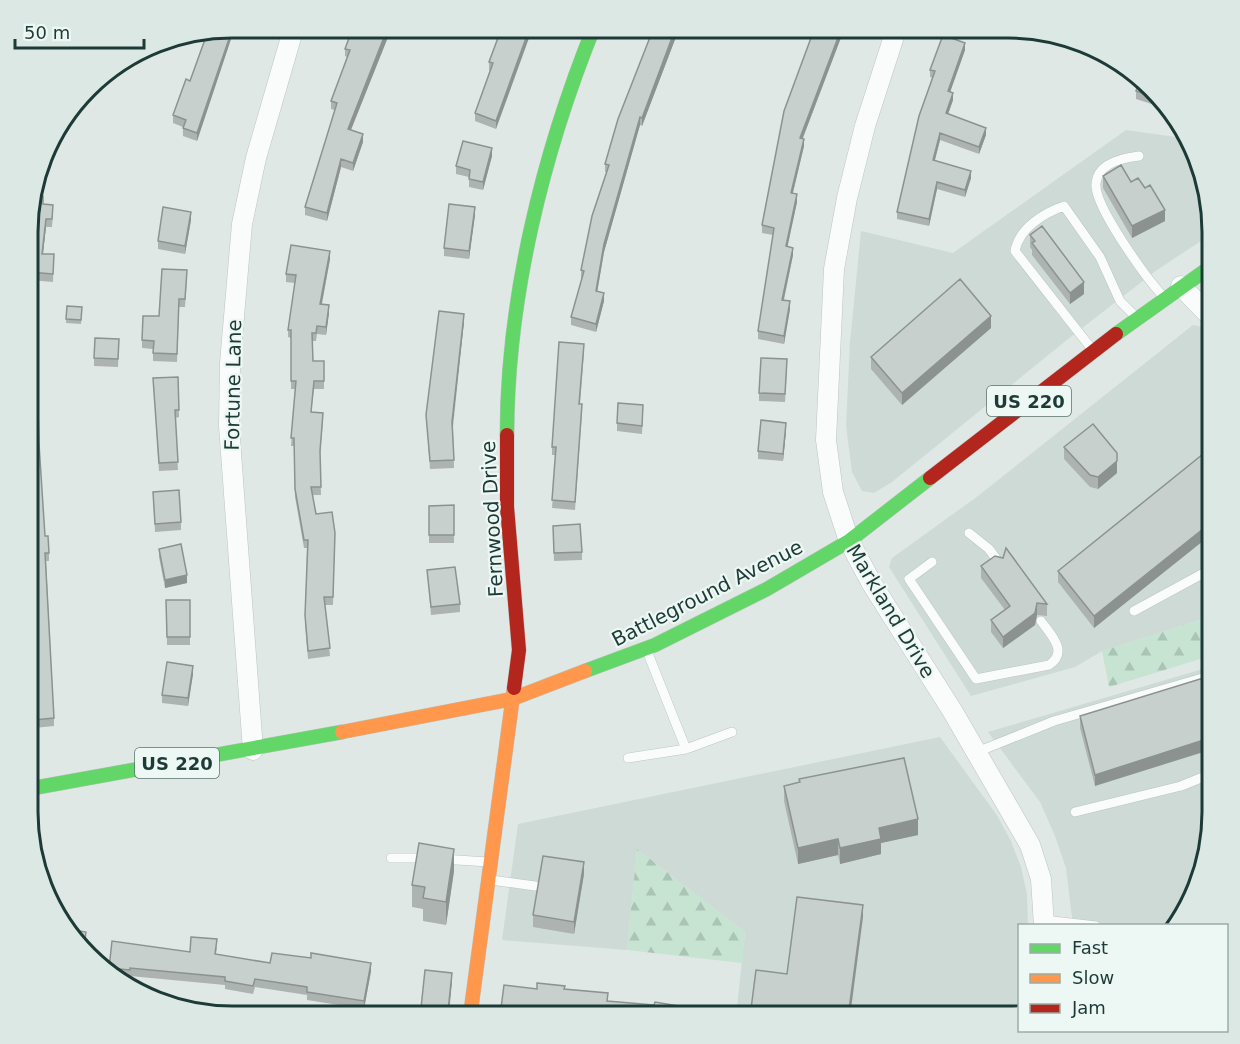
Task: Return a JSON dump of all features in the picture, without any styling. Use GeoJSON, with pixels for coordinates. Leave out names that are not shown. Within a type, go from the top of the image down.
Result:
{"type":"FeatureCollection","features":[{"type":"Feature","properties":{"kind":"main road","name":"Fernwood Drive"},"geometry":{"type":"LineString","coordinates":[[471,1006],[519,650],[507,507],[507,417],[514,334],[535,208],[556,132],[590,38]]}},
{"type":"Feature","properties":{"kind":"main road","name":"Battleground Avenue"},"geometry":{"type":"LineString","coordinates":[[38,787],[253,750],[512,699],[646,648],[768,589],[849,541],[1137,318],[1202,272]]}},
{"type":"Feature","properties":{"kind":"street","name":"Fortune Lane"},"geometry":{"type":"LineString","coordinates":[[253,750],[229,426],[230,363],[242,224],[256,158],[291,38]]}},
{"type":"Feature","properties":{"kind":"street","name":"Markland Drive"},"geometry":{"type":"LineString","coordinates":[[893,38],[865,126],[847,198],[834,268],[826,440],[833,492],[849,541],[872,584],[977,752],[1030,845],[1041,879],[1044,923]]}},
{"type":"Feature","properties":{"kind":"street"},"geometry":{"type":"LineString","coordinates":[[1181,286],[1202,308]]}},
{"type":"Feature","properties":{"kind":"lane"},"geometry":{"type":"LineString","coordinates":[[1139,156],[1112,161],[1100,172],[1096,181],[1096,191],[1122,241],[1148,280],[1164,298]]}},
{"type":"Feature","properties":{"kind":"lane"},"geometry":{"type":"LineString","coordinates":[[1094,351],[1015,251],[1016,244],[1033,222],[1048,212],[1064,206],[1100,257],[1120,301],[1137,318]]}},
{"type":"Feature","properties":{"kind":"lane"},"geometry":{"type":"LineString","coordinates":[[969,533],[989,549],[1000,564]]}},
{"type":"Feature","properties":{"kind":"lane"},"geometry":{"type":"LineString","coordinates":[[932,562],[909,579],[976,679],[1048,665],[1056,660],[1059,652],[1057,644],[1041,621]]}},
{"type":"Feature","properties":{"kind":"lane"},"geometry":{"type":"LineString","coordinates":[[1134,610],[1202,574]]}},
{"type":"Feature","properties":{"kind":"lane"},"geometry":{"type":"LineString","coordinates":[[646,648],[686,749]]}},
{"type":"Feature","properties":{"kind":"lane"},"geometry":{"type":"LineString","coordinates":[[977,752],[1054,722],[1202,678]]}},
{"type":"Feature","properties":{"kind":"lane"},"geometry":{"type":"LineString","coordinates":[[628,758],[686,749],[732,732]]}},
{"type":"Feature","properties":{"kind":"lane"},"geometry":{"type":"LineString","coordinates":[[1076,812],[1181,786],[1202,777]]}},
{"type":"Feature","properties":{"kind":"lane"},"geometry":{"type":"LineString","coordinates":[[391,858],[490,862]]}},
{"type":"Feature","properties":{"kind":"lane"},"geometry":{"type":"LineString","coordinates":[[488,880],[535,886]]}},
{"type":"Feature","properties":{"kind":"lane"},"geometry":{"type":"LineString","coordinates":[[1044,923],[1061,924]]}},
{"type":"Feature","properties":{"kind":"shaded area"},"geometry":{"type":"Polygon","coordinates":[[[1126,130],[1179,137],[1188,157],[1201,206],[1202,240],[1157,270],[1068,339],[892,482],[874,493],[862,491],[852,472],[846,426],[850,342],[861,231],[953,253],[1126,130]]]}},
{"type":"Feature","properties":{"kind":"shaded area"},"geometry":{"type":"Polygon","coordinates":[[[1193,325],[1202,327],[1202,619],[1102,651],[1075,667],[971,696],[889,567],[892,558],[978,496],[1193,325]]]}},
{"type":"Feature","properties":{"kind":"shaded area"},"geometry":{"type":"Polygon","coordinates":[[[1202,669],[1201,838],[1188,887],[1167,924],[1073,924],[1066,868],[1040,802],[988,732],[1202,669]]]}},
{"type":"Feature","properties":{"kind":"shaded area"},"geometry":{"type":"Polygon","coordinates":[[[940,737],[996,814],[1010,839],[1021,867],[1027,894],[1028,924],[1018,924],[1018,1006],[737,1006],[745,932],[637,849],[627,950],[502,940],[518,824],[940,737]]]}},
{"type":"Feature","properties":{"kind":"green space"},"geometry":{"type":"Polygon","coordinates":[[[1202,619],[1202,658],[1109,687],[1102,651],[1202,619]]]}},
{"type":"Feature","properties":{"kind":"green space"},"geometry":{"type":"Polygon","coordinates":[[[637,849],[745,932],[742,963],[627,950],[637,849]]]}},
{"type":"Feature","properties":{"kind":"building"},"geometry":{"type":"Polygon","coordinates":[[[229,38],[197,133],[183,128],[186,120],[173,115],[186,79],[190,81],[205,39],[229,38]]]}},
{"type":"Feature","properties":{"kind":"building"},"geometry":{"type":"Polygon","coordinates":[[[349,38],[384,38],[348,129],[363,134],[353,163],[341,159],[327,213],[305,207],[337,103],[331,101],[350,50],[345,49],[349,38]]]}},
{"type":"Feature","properties":{"kind":"building"},"geometry":{"type":"Polygon","coordinates":[[[498,38],[526,38],[496,121],[475,113],[493,63],[489,62],[498,38]]]}},
{"type":"Feature","properties":{"kind":"building"},"geometry":{"type":"Polygon","coordinates":[[[650,38],[672,38],[642,118],[640,117],[604,244],[596,291],[604,293],[596,324],[571,317],[584,271],[581,270],[592,216],[609,165],[605,164],[618,119],[650,38]]]}},
{"type":"Feature","properties":{"kind":"building"},"geometry":{"type":"Polygon","coordinates":[[[811,38],[838,38],[800,138],[804,139],[791,193],[797,194],[786,246],[793,248],[782,300],[790,301],[784,336],[758,331],[774,228],[762,225],[784,111],[811,38]]]}},
{"type":"Feature","properties":{"kind":"building"},"geometry":{"type":"Polygon","coordinates":[[[942,38],[951,38],[965,43],[948,91],[953,93],[946,113],[986,128],[979,147],[940,133],[933,160],[971,171],[965,190],[937,182],[929,219],[897,212],[919,116],[935,71],[930,70],[942,38]]]}},
{"type":"Feature","properties":{"kind":"building"},"geometry":{"type":"Polygon","coordinates":[[[1137,87],[1146,94],[1136,91],[1137,87]]]}},
{"type":"Feature","properties":{"kind":"building"},"geometry":{"type":"Polygon","coordinates":[[[463,141],[492,148],[483,182],[469,179],[470,170],[456,166],[463,141]]]}},
{"type":"Feature","properties":{"kind":"building"},"geometry":{"type":"Polygon","coordinates":[[[1121,165],[1131,182],[1138,178],[1145,188],[1150,185],[1165,210],[1132,226],[1103,176],[1121,165]]]}},
{"type":"Feature","properties":{"kind":"building"},"geometry":{"type":"Polygon","coordinates":[[[41,196],[43,196],[43,204],[53,205],[52,219],[46,219],[42,254],[54,254],[53,274],[38,273],[41,196]]]}},
{"type":"Feature","properties":{"kind":"building"},"geometry":{"type":"Polygon","coordinates":[[[449,204],[475,207],[469,251],[444,248],[449,204]]]}},
{"type":"Feature","properties":{"kind":"building"},"geometry":{"type":"Polygon","coordinates":[[[163,207],[191,212],[185,246],[158,241],[163,207]]]}},
{"type":"Feature","properties":{"kind":"building"},"geometry":{"type":"Polygon","coordinates":[[[1042,226],[1084,282],[1070,293],[1032,243],[1035,241],[1030,235],[1042,226]]]}},
{"type":"Feature","properties":{"kind":"building"},"geometry":{"type":"Polygon","coordinates":[[[291,245],[330,251],[320,304],[329,305],[326,327],[317,326],[316,333],[312,333],[313,361],[324,361],[324,381],[314,381],[311,412],[323,413],[320,451],[321,487],[311,487],[316,514],[332,512],[335,533],[333,597],[324,597],[330,648],[308,651],[305,615],[308,540],[304,540],[295,489],[294,438],[291,438],[296,381],[291,381],[291,330],[288,330],[296,275],[286,274],[291,245]]]}},
{"type":"Feature","properties":{"kind":"building"},"geometry":{"type":"Polygon","coordinates":[[[162,269],[187,270],[185,299],[179,299],[177,354],[153,353],[154,341],[142,340],[143,316],[159,316],[162,269]]]}},
{"type":"Feature","properties":{"kind":"building"},"geometry":{"type":"Polygon","coordinates":[[[960,279],[991,316],[902,393],[871,357],[960,279]]]}},
{"type":"Feature","properties":{"kind":"building"},"geometry":{"type":"Polygon","coordinates":[[[67,306],[82,307],[81,320],[66,319],[67,306]]]}},
{"type":"Feature","properties":{"kind":"building"},"geometry":{"type":"Polygon","coordinates":[[[439,311],[464,314],[452,422],[454,460],[430,461],[426,415],[439,311]]]}},
{"type":"Feature","properties":{"kind":"building"},"geometry":{"type":"Polygon","coordinates":[[[95,338],[119,339],[118,359],[94,358],[95,338]]]}},
{"type":"Feature","properties":{"kind":"building"},"geometry":{"type":"Polygon","coordinates":[[[559,342],[584,344],[575,502],[552,500],[556,447],[552,447],[559,342]]]}},
{"type":"Feature","properties":{"kind":"building"},"geometry":{"type":"Polygon","coordinates":[[[761,358],[787,359],[785,394],[759,393],[761,358]]]}},
{"type":"Feature","properties":{"kind":"building"},"geometry":{"type":"Polygon","coordinates":[[[178,377],[179,410],[175,410],[178,462],[159,463],[153,378],[178,377]]]}},
{"type":"Feature","properties":{"kind":"building"},"geometry":{"type":"Polygon","coordinates":[[[618,403],[643,405],[642,426],[617,423],[618,403]]]}},
{"type":"Feature","properties":{"kind":"building"},"geometry":{"type":"Polygon","coordinates":[[[38,409],[45,536],[48,536],[49,553],[45,553],[54,718],[38,720],[38,409]]]}},
{"type":"Feature","properties":{"kind":"building"},"geometry":{"type":"Polygon","coordinates":[[[761,420],[786,423],[783,454],[758,451],[761,420]]]}},
{"type":"Feature","properties":{"kind":"building"},"geometry":{"type":"Polygon","coordinates":[[[1093,424],[1117,453],[1117,461],[1098,477],[1090,475],[1064,447],[1093,424]]]}},
{"type":"Feature","properties":{"kind":"building"},"geometry":{"type":"Polygon","coordinates":[[[1202,455],[1202,530],[1094,616],[1058,571],[1202,455]]]}},
{"type":"Feature","properties":{"kind":"building"},"geometry":{"type":"Polygon","coordinates":[[[179,490],[181,522],[155,524],[153,492],[179,490]]]}},
{"type":"Feature","properties":{"kind":"building"},"geometry":{"type":"Polygon","coordinates":[[[454,505],[454,535],[429,535],[429,506],[454,505]]]}},
{"type":"Feature","properties":{"kind":"building"},"geometry":{"type":"Polygon","coordinates":[[[580,524],[582,552],[554,553],[553,526],[580,524]]]}},
{"type":"Feature","properties":{"kind":"building"},"geometry":{"type":"Polygon","coordinates":[[[181,544],[187,575],[165,580],[159,549],[181,544]]]}},
{"type":"Feature","properties":{"kind":"building"},"geometry":{"type":"Polygon","coordinates":[[[1006,548],[1047,604],[1037,603],[1035,613],[1003,637],[991,620],[1010,606],[981,566],[995,556],[1003,558],[1006,548]]]}},
{"type":"Feature","properties":{"kind":"building"},"geometry":{"type":"Polygon","coordinates":[[[455,567],[460,604],[431,607],[427,570],[455,567]]]}},
{"type":"Feature","properties":{"kind":"building"},"geometry":{"type":"Polygon","coordinates":[[[166,600],[190,600],[190,637],[167,637],[166,600]]]}},
{"type":"Feature","properties":{"kind":"building"},"geometry":{"type":"Polygon","coordinates":[[[167,662],[193,666],[188,698],[162,695],[167,662]]]}},
{"type":"Feature","properties":{"kind":"building"},"geometry":{"type":"Polygon","coordinates":[[[1202,678],[1202,741],[1095,775],[1080,716],[1202,678]]]}},
{"type":"Feature","properties":{"kind":"building"},"geometry":{"type":"Polygon","coordinates":[[[904,758],[918,819],[879,828],[881,839],[840,848],[838,839],[798,848],[784,786],[800,782],[799,779],[904,758]]]}},
{"type":"Feature","properties":{"kind":"building"},"geometry":{"type":"Polygon","coordinates":[[[419,843],[454,849],[446,902],[423,898],[425,887],[412,885],[419,843]]]}},
{"type":"Feature","properties":{"kind":"building"},"geometry":{"type":"Polygon","coordinates":[[[543,856],[584,862],[574,922],[533,915],[543,856]]]}},
{"type":"Feature","properties":{"kind":"building"},"geometry":{"type":"Polygon","coordinates":[[[797,897],[863,905],[849,1006],[751,1006],[756,970],[787,974],[797,897]]]}},
{"type":"Feature","properties":{"kind":"building"},"geometry":{"type":"Polygon","coordinates":[[[78,931],[86,932],[85,939],[78,931]]]}},
{"type":"Feature","properties":{"kind":"building"},"geometry":{"type":"Polygon","coordinates":[[[191,937],[217,939],[215,954],[270,963],[272,953],[311,958],[311,953],[371,963],[364,1001],[307,992],[307,987],[255,979],[253,986],[225,981],[225,977],[117,969],[110,963],[112,941],[190,952],[191,937]]]}},
{"type":"Feature","properties":{"kind":"building"},"geometry":{"type":"Polygon","coordinates":[[[425,970],[452,973],[449,1006],[421,1006],[425,970]]]}},
{"type":"Feature","properties":{"kind":"building"},"geometry":{"type":"Polygon","coordinates":[[[537,983],[565,986],[564,989],[608,993],[607,1001],[654,1005],[655,1002],[679,1006],[501,1006],[504,985],[537,989],[537,983]]]}},
{"type":"Feature","properties":{"kind":"traffic: fast"},"geometry":{"type":"LineString","coordinates":[[507,435],[513,331],[531,227],[559,125],[590,38]]}},
{"type":"Feature","properties":{"kind":"traffic: fast"},"geometry":{"type":"LineString","coordinates":[[1116,334],[1202,273]]}},
{"type":"Feature","properties":{"kind":"traffic: fast"},"geometry":{"type":"LineString","coordinates":[[585,671],[655,645],[767,589],[849,541],[930,478]]}},
{"type":"Feature","properties":{"kind":"traffic: fast"},"geometry":{"type":"LineString","coordinates":[[38,787],[342,732]]}},
{"type":"Feature","properties":{"kind":"traffic: slow"},"geometry":{"type":"LineString","coordinates":[[342,732],[512,699],[585,671]]}},
{"type":"Feature","properties":{"kind":"traffic: slow"},"geometry":{"type":"LineString","coordinates":[[471,1006],[514,688]]}},
{"type":"Feature","properties":{"kind":"traffic: jam"},"geometry":{"type":"LineString","coordinates":[[930,478],[1116,334]]}},
{"type":"Feature","properties":{"kind":"traffic: jam"},"geometry":{"type":"LineString","coordinates":[[507,435],[507,507],[519,650],[514,688]]}}]}
